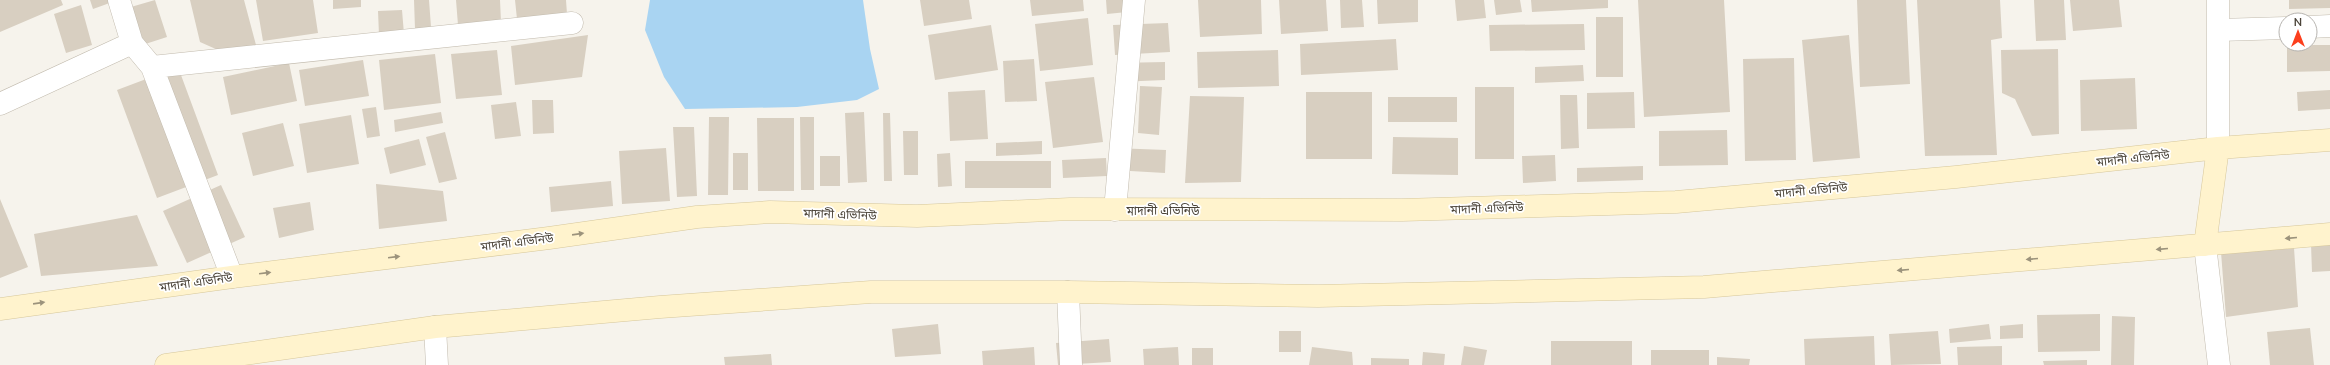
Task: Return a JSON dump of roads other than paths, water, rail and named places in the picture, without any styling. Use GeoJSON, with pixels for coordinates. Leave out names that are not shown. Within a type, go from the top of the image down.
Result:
{"type":"FeatureCollection","features":[{"type":"Feature","properties":{"kind":"main road","name":"মাদানী এভিনিউ"},"geometry":{"type":"LineString","coordinates":[[0,309],[232,277],[549,238],[697,217],[770,212],[916,216],[1070,210],[1402,210],[1676,202],[1956,177],[2218,148],[2330,140]]}},
{"type":"Feature","properties":{"kind":"main road"},"geometry":{"type":"LineString","coordinates":[[2205,245],[2218,148]]}},
{"type":"Feature","properties":{"kind":"main road"},"geometry":{"type":"LineString","coordinates":[[166,365],[435,327],[660,307],[871,292],[1068,292],[1318,296],[1704,287],[2330,234]]}},
{"type":"Feature","properties":{"kind":"street"},"geometry":{"type":"LineString","coordinates":[[119,0],[132,43],[152,67],[232,277]]}},
{"type":"Feature","properties":{"kind":"street"},"geometry":{"type":"LineString","coordinates":[[1115,210],[1134,0]]}},
{"type":"Feature","properties":{"kind":"street"},"geometry":{"type":"LineString","coordinates":[[2218,0],[2218,148]]}},
{"type":"Feature","properties":{"kind":"street"},"geometry":{"type":"LineString","coordinates":[[152,67],[572,23]]}},
{"type":"Feature","properties":{"kind":"street"},"geometry":{"type":"LineString","coordinates":[[2318,27],[2330,26]]}},
{"type":"Feature","properties":{"kind":"street"},"geometry":{"type":"LineString","coordinates":[[2219,30],[2278,28]]}},
{"type":"Feature","properties":{"kind":"street"},"geometry":{"type":"LineString","coordinates":[[0,104],[132,43]]}},
{"type":"Feature","properties":{"kind":"street"},"geometry":{"type":"LineString","coordinates":[[2205,245],[2219,365]]}},
{"type":"Feature","properties":{"kind":"street"},"geometry":{"type":"LineString","coordinates":[[1068,292],[1072,365]]}},
{"type":"Feature","properties":{"kind":"street"},"geometry":{"type":"LineString","coordinates":[[435,327],[437,365]]}},
{"type":"Feature","properties":{"kind":"water"},"geometry":{"type":"Polygon","coordinates":[[[650,0],[863,0],[870,49],[879,89],[857,100],[797,107],[685,109],[664,77],[645,30],[650,0]]]}}]}
